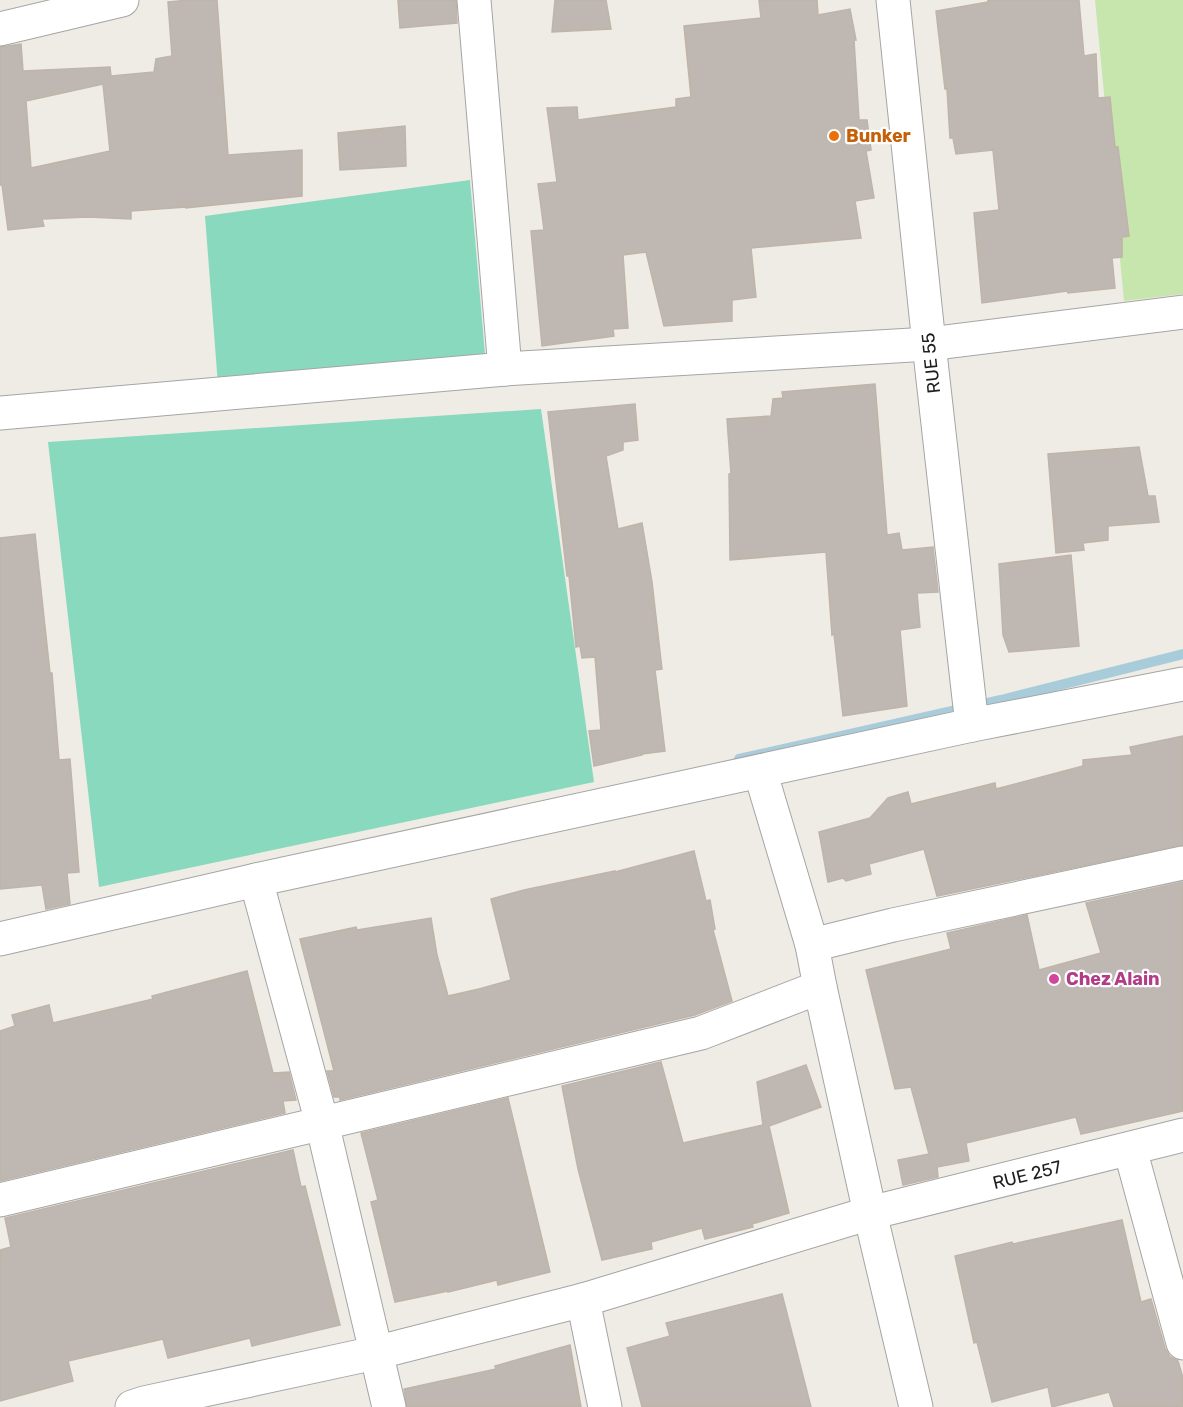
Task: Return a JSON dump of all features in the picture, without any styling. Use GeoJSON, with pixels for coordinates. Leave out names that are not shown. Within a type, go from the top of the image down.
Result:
{"type":"FeatureCollection","features":[{"type":"Feature","properties":{"kind":"street"},"geometry":{"type":"LineString","coordinates":[[0,30],[122,0]]}},
{"type":"Feature","properties":{"kind":"street"},"geometry":{"type":"LineString","coordinates":[[474,0],[505,369]]}},
{"type":"Feature","properties":{"kind":"street","name":"RUE 55"},"geometry":{"type":"LineString","coordinates":[[893,0],[972,725]]}},
{"type":"Feature","properties":{"kind":"street"},"geometry":{"type":"LineString","coordinates":[[0,413],[505,369],[929,344],[1183,312]]}},
{"type":"Feature","properties":{"kind":"street"},"geometry":{"type":"LineString","coordinates":[[0,939],[256,880],[972,725],[1183,684]]}},
{"type":"Feature","properties":{"kind":"street"},"geometry":{"type":"LineString","coordinates":[[760,771],[812,945],[870,1213],[916,1407]]}},
{"type":"Feature","properties":{"kind":"street"},"geometry":{"type":"LineString","coordinates":[[812,945],[1183,863]]}},
{"type":"Feature","properties":{"kind":"street"},"geometry":{"type":"LineString","coordinates":[[256,880],[322,1123],[389,1407]]}},
{"type":"Feature","properties":{"kind":"street"},"geometry":{"type":"LineString","coordinates":[[0,1200],[701,1033],[820,987]]}},
{"type":"Feature","properties":{"kind":"street","name":"RUE 257"},"geometry":{"type":"LineString","coordinates":[[141,1406],[375,1353],[584,1300],[870,1213],[1183,1136]]}},
{"type":"Feature","properties":{"kind":"street"},"geometry":{"type":"LineString","coordinates":[[1130,1149],[1183,1343]]}},
{"type":"Feature","properties":{"kind":"street"},"geometry":{"type":"LineString","coordinates":[[584,1300],[605,1407]]}},
{"type":"Feature","properties":{"kind":"green space"},"geometry":{"type":"Polygon","coordinates":[[[1095,0],[1183,0],[1183,294],[1124,301],[1095,0]]]}},
{"type":"Feature","properties":{"kind":"green space"},"geometry":{"type":"Polygon","coordinates":[[[470,180],[486,366],[218,385],[205,216],[470,180]]]}},
{"type":"Feature","properties":{"kind":"green space"},"geometry":{"type":"Polygon","coordinates":[[[541,409],[594,782],[99,887],[48,442],[541,409]]]}},
{"type":"Feature","properties":{"kind":"building"},"geometry":{"type":"Polygon","coordinates":[[[217,0],[228,155],[302,150],[302,196],[186,208],[131,211],[131,219],[88,217],[42,219],[44,226],[8,230],[2,185],[0,185],[0,47],[21,44],[23,71],[110,67],[111,76],[154,72],[156,59],[172,56],[168,2],[217,0]],[[103,84],[26,101],[31,168],[110,151],[103,84]]]}},
{"type":"Feature","properties":{"kind":"building"},"geometry":{"type":"Polygon","coordinates":[[[398,0],[456,0],[457,23],[400,28],[398,0]]]}},
{"type":"Feature","properties":{"kind":"building"},"geometry":{"type":"Polygon","coordinates":[[[555,0],[606,0],[611,29],[552,32],[555,0]]]}},
{"type":"Feature","properties":{"kind":"building"},"geometry":{"type":"Polygon","coordinates":[[[759,0],[817,0],[818,15],[850,9],[856,40],[854,40],[859,120],[867,120],[871,150],[866,151],[874,198],[855,201],[861,238],[751,248],[756,297],[732,300],[732,321],[664,326],[646,252],[623,255],[628,328],[613,329],[614,336],[542,346],[531,231],[544,230],[538,184],[557,182],[547,108],[577,107],[578,120],[676,107],[676,99],[691,97],[684,26],[761,18],[759,0]]]}},
{"type":"Feature","properties":{"kind":"building"},"geometry":{"type":"Polygon","coordinates":[[[988,0],[1079,0],[1084,56],[1096,54],[1098,98],[1110,97],[1115,147],[1118,147],[1129,236],[1122,237],[1122,257],[1112,258],[1115,288],[1068,293],[1067,291],[982,303],[974,213],[999,210],[993,150],[956,154],[953,138],[950,138],[947,89],[945,89],[936,11],[988,2],[988,0]]]}},
{"type":"Feature","properties":{"kind":"building"},"geometry":{"type":"Polygon","coordinates":[[[405,126],[406,166],[340,170],[338,133],[405,126]]]}},
{"type":"Feature","properties":{"kind":"building"},"geometry":{"type":"Polygon","coordinates":[[[875,384],[887,535],[899,533],[902,550],[933,547],[938,592],[917,593],[920,627],[900,630],[907,706],[843,716],[834,634],[832,635],[826,552],[730,560],[729,474],[731,474],[727,419],[771,416],[773,399],[783,398],[782,392],[875,384]]]}},
{"type":"Feature","properties":{"kind":"building"},"geometry":{"type":"Polygon","coordinates":[[[635,404],[638,440],[623,442],[623,450],[606,456],[618,529],[642,523],[652,582],[662,669],[655,670],[665,751],[642,754],[594,766],[589,731],[601,730],[595,657],[582,658],[580,646],[576,647],[548,412],[635,404]]]}},
{"type":"Feature","properties":{"kind":"building"},"geometry":{"type":"Polygon","coordinates":[[[1139,447],[1148,496],[1155,496],[1159,522],[1108,526],[1108,540],[1083,543],[1084,550],[1056,553],[1048,454],[1139,447]]]}},
{"type":"Feature","properties":{"kind":"building"},"geometry":{"type":"Polygon","coordinates":[[[35,534],[50,673],[52,673],[59,760],[70,759],[79,872],[67,873],[70,904],[46,909],[42,885],[0,889],[0,538],[35,534]]]}},
{"type":"Feature","properties":{"kind":"building"},"geometry":{"type":"Polygon","coordinates":[[[1071,555],[1079,646],[1009,652],[1003,635],[999,564],[1071,555]]]}},
{"type":"Feature","properties":{"kind":"building"},"geometry":{"type":"Polygon","coordinates":[[[1183,736],[1183,845],[937,896],[924,849],[869,864],[871,874],[846,881],[843,878],[828,882],[819,832],[870,818],[888,798],[908,792],[911,804],[995,783],[996,789],[1083,766],[1083,760],[1132,755],[1130,747],[1183,736]]]}},
{"type":"Feature","properties":{"kind":"building"},"geometry":{"type":"Polygon","coordinates":[[[694,851],[706,901],[710,900],[715,929],[713,930],[732,1001],[695,1015],[340,1100],[340,1097],[334,1097],[327,1071],[334,1071],[300,939],[356,927],[357,930],[431,918],[437,955],[448,996],[511,980],[491,899],[615,872],[694,851]]]}},
{"type":"Feature","properties":{"kind":"building"},"geometry":{"type":"Polygon","coordinates":[[[1183,882],[1183,1111],[1081,1134],[1076,1117],[966,1143],[969,1161],[937,1167],[938,1177],[903,1185],[898,1160],[929,1154],[911,1087],[895,1089],[866,970],[951,949],[947,933],[1027,915],[1039,970],[1101,953],[1086,903],[1183,882]]]}},
{"type":"Feature","properties":{"kind":"building"},"geometry":{"type":"Polygon","coordinates":[[[247,971],[273,1073],[289,1072],[296,1100],[283,1101],[285,1113],[0,1181],[0,1031],[15,1026],[12,1015],[49,1005],[53,1023],[153,999],[152,996],[247,971]]]}},
{"type":"Feature","properties":{"kind":"building"},"geometry":{"type":"Polygon","coordinates":[[[661,1062],[683,1143],[763,1125],[757,1082],[806,1065],[821,1107],[769,1126],[789,1213],[752,1224],[753,1227],[705,1239],[702,1228],[651,1242],[652,1249],[602,1260],[578,1169],[562,1086],[661,1062]]]}},
{"type":"Feature","properties":{"kind":"building"},"geometry":{"type":"Polygon","coordinates":[[[508,1098],[550,1272],[498,1285],[497,1280],[395,1302],[371,1202],[378,1200],[361,1133],[508,1098]]]}},
{"type":"Feature","properties":{"kind":"building"},"geometry":{"type":"Polygon","coordinates":[[[293,1150],[301,1187],[305,1186],[340,1325],[252,1346],[250,1338],[168,1358],[163,1339],[68,1361],[73,1381],[0,1401],[0,1250],[11,1247],[5,1218],[293,1150]]]}},
{"type":"Feature","properties":{"kind":"building"},"geometry":{"type":"Polygon","coordinates":[[[1122,1220],[1141,1302],[1151,1299],[1165,1348],[1170,1357],[1178,1361],[1183,1378],[1183,1407],[1114,1407],[1109,1392],[1052,1407],[1048,1387],[992,1402],[977,1342],[974,1343],[955,1256],[1122,1220]]]}},
{"type":"Feature","properties":{"kind":"building"},"geometry":{"type":"Polygon","coordinates":[[[782,1294],[811,1407],[642,1407],[627,1348],[670,1336],[666,1323],[782,1294]]]}},
{"type":"Feature","properties":{"kind":"building"},"geometry":{"type":"Polygon","coordinates":[[[570,1345],[581,1407],[407,1407],[404,1389],[496,1369],[495,1366],[570,1345]]]}},
{"type":"Feature","properties":{"kind":"waterway"},"geometry":{"type":"LineString","coordinates":[[739,759],[1001,700],[1183,654]]}},
{"type":"Feature","properties":{"kind":"place","name":"Bunker"},"geometry":{"type":"Point","coordinates":[834,136]}},
{"type":"Feature","properties":{"kind":"place","name":"Chez Alain"},"geometry":{"type":"Point","coordinates":[1054,979]}}]}
